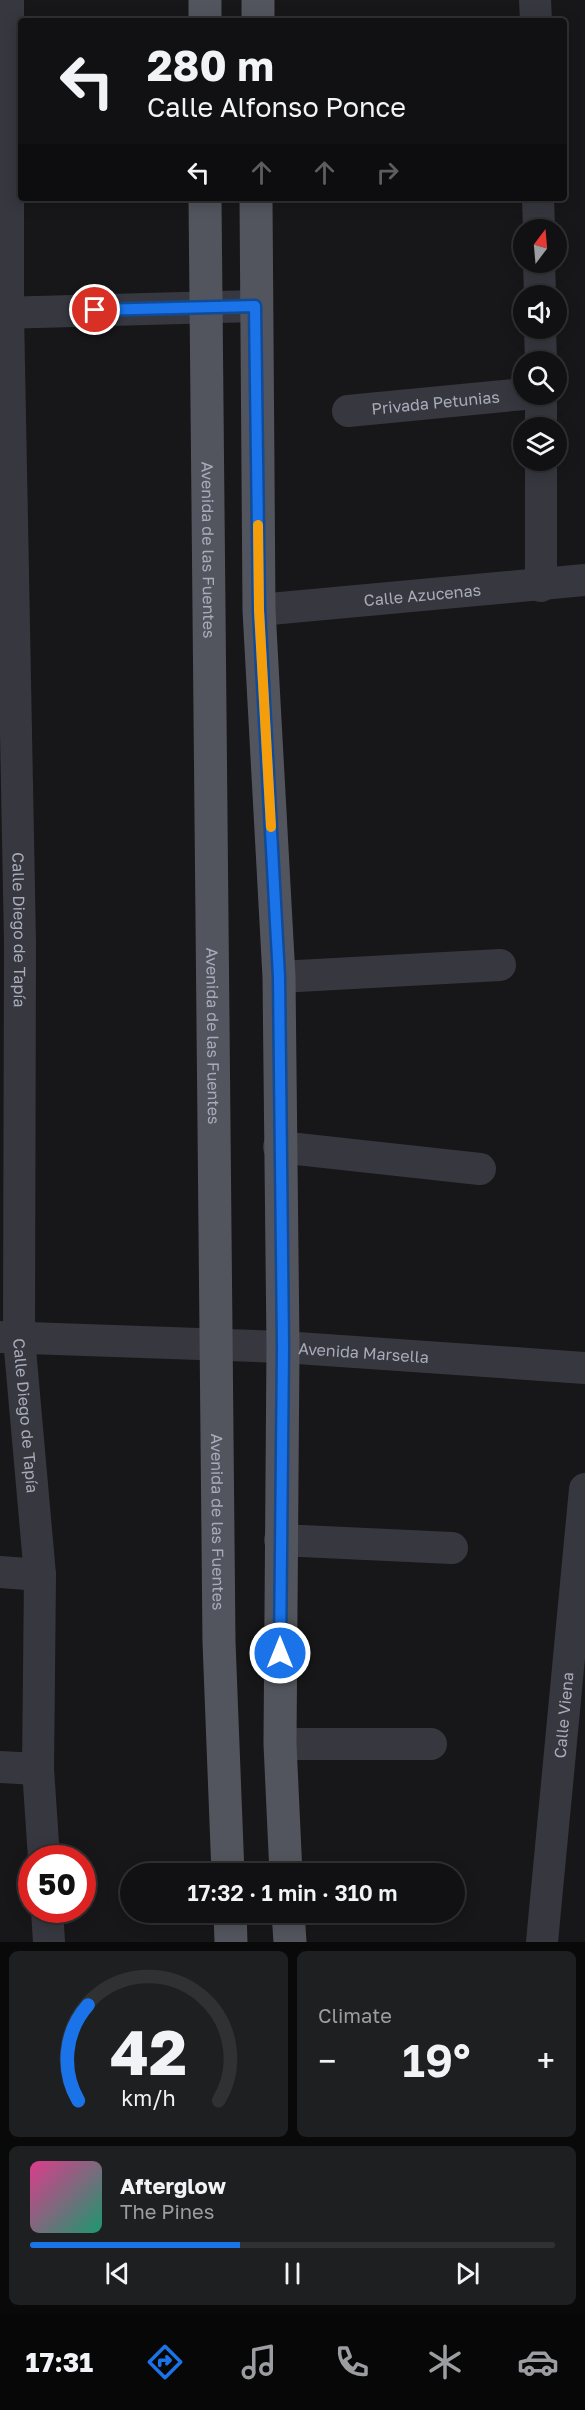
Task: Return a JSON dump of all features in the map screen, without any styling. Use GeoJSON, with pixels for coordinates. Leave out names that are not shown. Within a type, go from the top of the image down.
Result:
{"type":"FeatureCollection","features":[{"type":"Feature","properties":{"kind":"main road"},"geometry":{"type":"LineString","coordinates":[[205,0],[205,18]]}},
{"type":"Feature","properties":{"kind":"main road"},"geometry":{"type":"LineString","coordinates":[[258,0],[258,18]]}},
{"type":"Feature","properties":{"kind":"main road","name":"Avenida de las Fuentes"},"geometry":{"type":"LineString","coordinates":[[205,201],[218,1345],[219,1642],[228,1863]]}},
{"type":"Feature","properties":{"kind":"main road"},"geometry":{"type":"LineString","coordinates":[[256,201],[259,610],[279,977],[279,1147],[283,1347],[279,1540],[280,1744],[285,1863]]}},
{"type":"Feature","properties":{"kind":"main road"},"geometry":{"type":"LineString","coordinates":[[230,1923],[231,1942]]}},
{"type":"Feature","properties":{"kind":"main road"},"geometry":{"type":"LineString","coordinates":[[289,1923],[290,1942]]}},
{"type":"Feature","properties":{"kind":"street","name":"Calle Diego de Tapía"},"geometry":{"type":"LineString","coordinates":[[8,0],[4,312],[10,943],[10,1338],[40,1575],[38,1769],[43,1845]]}},
{"type":"Feature","properties":{"kind":"street"},"geometry":{"type":"LineString","coordinates":[[535,0],[536,18]]}},
{"type":"Feature","properties":{"kind":"street"},"geometry":{"type":"LineString","coordinates":[[538,201],[538,219]]}},
{"type":"Feature","properties":{"kind":"street"},"geometry":{"type":"LineString","coordinates":[[4,312],[255,306]]}},
{"type":"Feature","properties":{"kind":"street","name":"Privada Petunias"},"geometry":{"type":"LineString","coordinates":[[348,411],[513,394]]}},
{"type":"Feature","properties":{"kind":"street"},"geometry":{"type":"LineString","coordinates":[[541,471],[541,586]]}},
{"type":"Feature","properties":{"kind":"street","name":"Calle Azucenas"},"geometry":{"type":"LineString","coordinates":[[259,610],[541,586],[585,580]]}},
{"type":"Feature","properties":{"kind":"street"},"geometry":{"type":"LineString","coordinates":[[279,977],[500,966]]}},
{"type":"Feature","properties":{"kind":"street"},"geometry":{"type":"LineString","coordinates":[[279,1147],[480,1169]]}},
{"type":"Feature","properties":{"kind":"street","name":"Avenida Marsella"},"geometry":{"type":"LineString","coordinates":[[10,1338],[283,1347],[585,1368]]}},
{"type":"Feature","properties":{"kind":"street","name":"Calle Viena"},"geometry":{"type":"LineString","coordinates":[[542,1942],[581,1565],[585,1489]]}},
{"type":"Feature","properties":{"kind":"street"},"geometry":{"type":"LineString","coordinates":[[279,1540],[452,1548]]}},
{"type":"Feature","properties":{"kind":"street"},"geometry":{"type":"LineString","coordinates":[[0,1572],[40,1575]]}},
{"type":"Feature","properties":{"kind":"street"},"geometry":{"type":"LineString","coordinates":[[280,1744],[431,1744]]}},
{"type":"Feature","properties":{"kind":"street"},"geometry":{"type":"LineString","coordinates":[[0,1767],[38,1769]]}},
{"type":"Feature","properties":{"kind":"street"},"geometry":{"type":"LineString","coordinates":[[47,1923],[48,1942]]}},
{"type":"Feature","properties":{"kind":"slow traffic"},"geometry":{"type":"LineString","coordinates":[[258,525],[259,610],[271,827]]}},
{"type":"Feature","properties":{"kind":"route"},"geometry":{"type":"LineString","coordinates":[[95,310],[255,306],[259,610],[279,977],[279,1147],[283,1347],[279,1540],[280,1653]]}}]}
